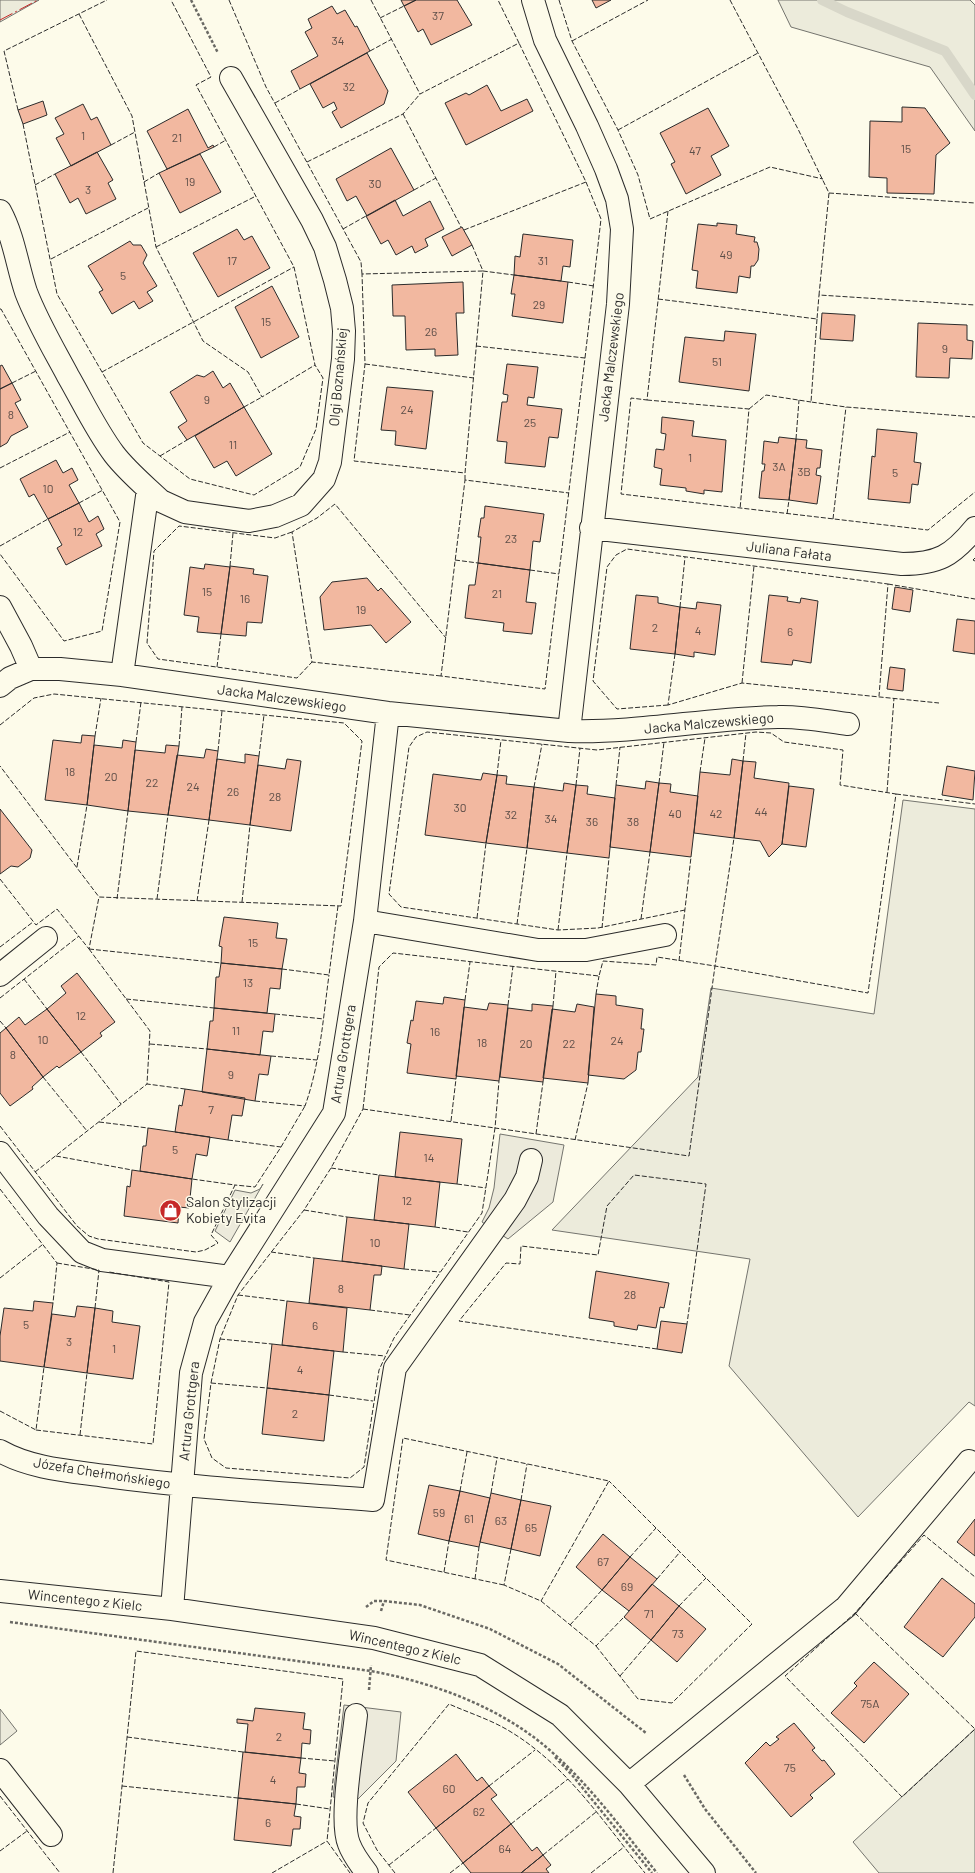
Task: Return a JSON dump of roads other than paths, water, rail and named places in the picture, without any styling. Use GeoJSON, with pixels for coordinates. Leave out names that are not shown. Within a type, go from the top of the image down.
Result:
{"type":"FeatureCollection","features":[{"type":"Feature","properties":{"kind":"street","name":"Jacka Malczewskiego"},"geometry":{"type":"LineString","coordinates":[[533,0],[545,40],[588,126],[606,169],[617,199],[622,229],[618,304],[591,528],[569,731]]}},
{"type":"Feature","properties":{"kind":"street","name":"Olgi Boznańskiej"},"geometry":{"type":"LineString","coordinates":[[0,211],[7,224],[12,239],[26,291],[37,318],[54,350],[105,440],[123,464],[148,489],[161,501],[185,512],[249,521],[275,516],[301,505],[324,478],[330,462],[343,359],[344,331],[342,308],[325,247],[312,220],[231,78]]}},
{"type":"Feature","properties":{"kind":"street"},"geometry":{"type":"LineString","coordinates":[[122,675],[148,489]]}},
{"type":"Feature","properties":{"kind":"street","name":"Juliana Fałata"},"geometry":{"type":"LineString","coordinates":[[591,528],[902,564],[922,564],[943,558],[951,553],[975,528]]}},
{"type":"Feature","properties":{"kind":"street"},"geometry":{"type":"LineString","coordinates":[[0,607],[21,646],[30,669]]}},
{"type":"Feature","properties":{"kind":"street","name":"Jacka Malczewskiego"},"geometry":{"type":"LineString","coordinates":[[0,686],[10,678],[30,669],[60,669],[122,675],[388,713],[569,731],[601,732],[778,717],[848,724]]}},
{"type":"Feature","properties":{"kind":"street","name":"Artura Grottgera"},"geometry":{"type":"LineString","coordinates":[[172,1609],[191,1373],[205,1322],[230,1277],[334,1113],[365,921],[388,713]]}},
{"type":"Feature","properties":{"kind":"street"},"geometry":{"type":"LineString","coordinates":[[365,921],[538,950],[586,950],[665,935]]}},
{"type":"Feature","properties":{"kind":"street"},"geometry":{"type":"LineString","coordinates":[[0,975],[46,938]]}},
{"type":"Feature","properties":{"kind":"street"},"geometry":{"type":"LineString","coordinates":[[0,1153],[48,1216],[82,1252],[102,1260],[230,1277]]}},
{"type":"Feature","properties":{"kind":"street"},"geometry":{"type":"LineString","coordinates":[[182,1486],[373,1500],[395,1368],[514,1200],[527,1177],[531,1160]]}},
{"type":"Feature","properties":{"kind":"street","name":"Józefa Chełmońskiego"},"geometry":{"type":"LineString","coordinates":[[0,1451],[18,1459],[59,1469],[182,1486]]}},
{"type":"Feature","properties":{"kind":"street"},"geometry":{"type":"LineString","coordinates":[[629,1784],[846,1607],[969,1460]]}},
{"type":"Feature","properties":{"kind":"street","name":"Wincentego z Kielc"},"geometry":{"type":"LineString","coordinates":[[0,1591],[172,1609],[374,1638],[480,1665],[560,1715],[629,1784],[704,1873]]}},
{"type":"Feature","properties":{"kind":"street"},"geometry":{"type":"LineString","coordinates":[[356,1715],[345,1815],[348,1843],[355,1858],[367,1873]]}},
{"type":"Feature","properties":{"kind":"street"},"geometry":{"type":"LineString","coordinates":[[0,1770],[50,1835]]}},
{"type":"Feature","properties":{"kind":"waterway"},"geometry":{"type":"LineString","coordinates":[[822,0],[847,12],[945,51],[975,95]]}},
{"type":"Feature","properties":{"kind":"place","name":"Salon Stylizacji Kobiety Evita"},"geometry":{"type":"Point","coordinates":[171,1210]}}]}
